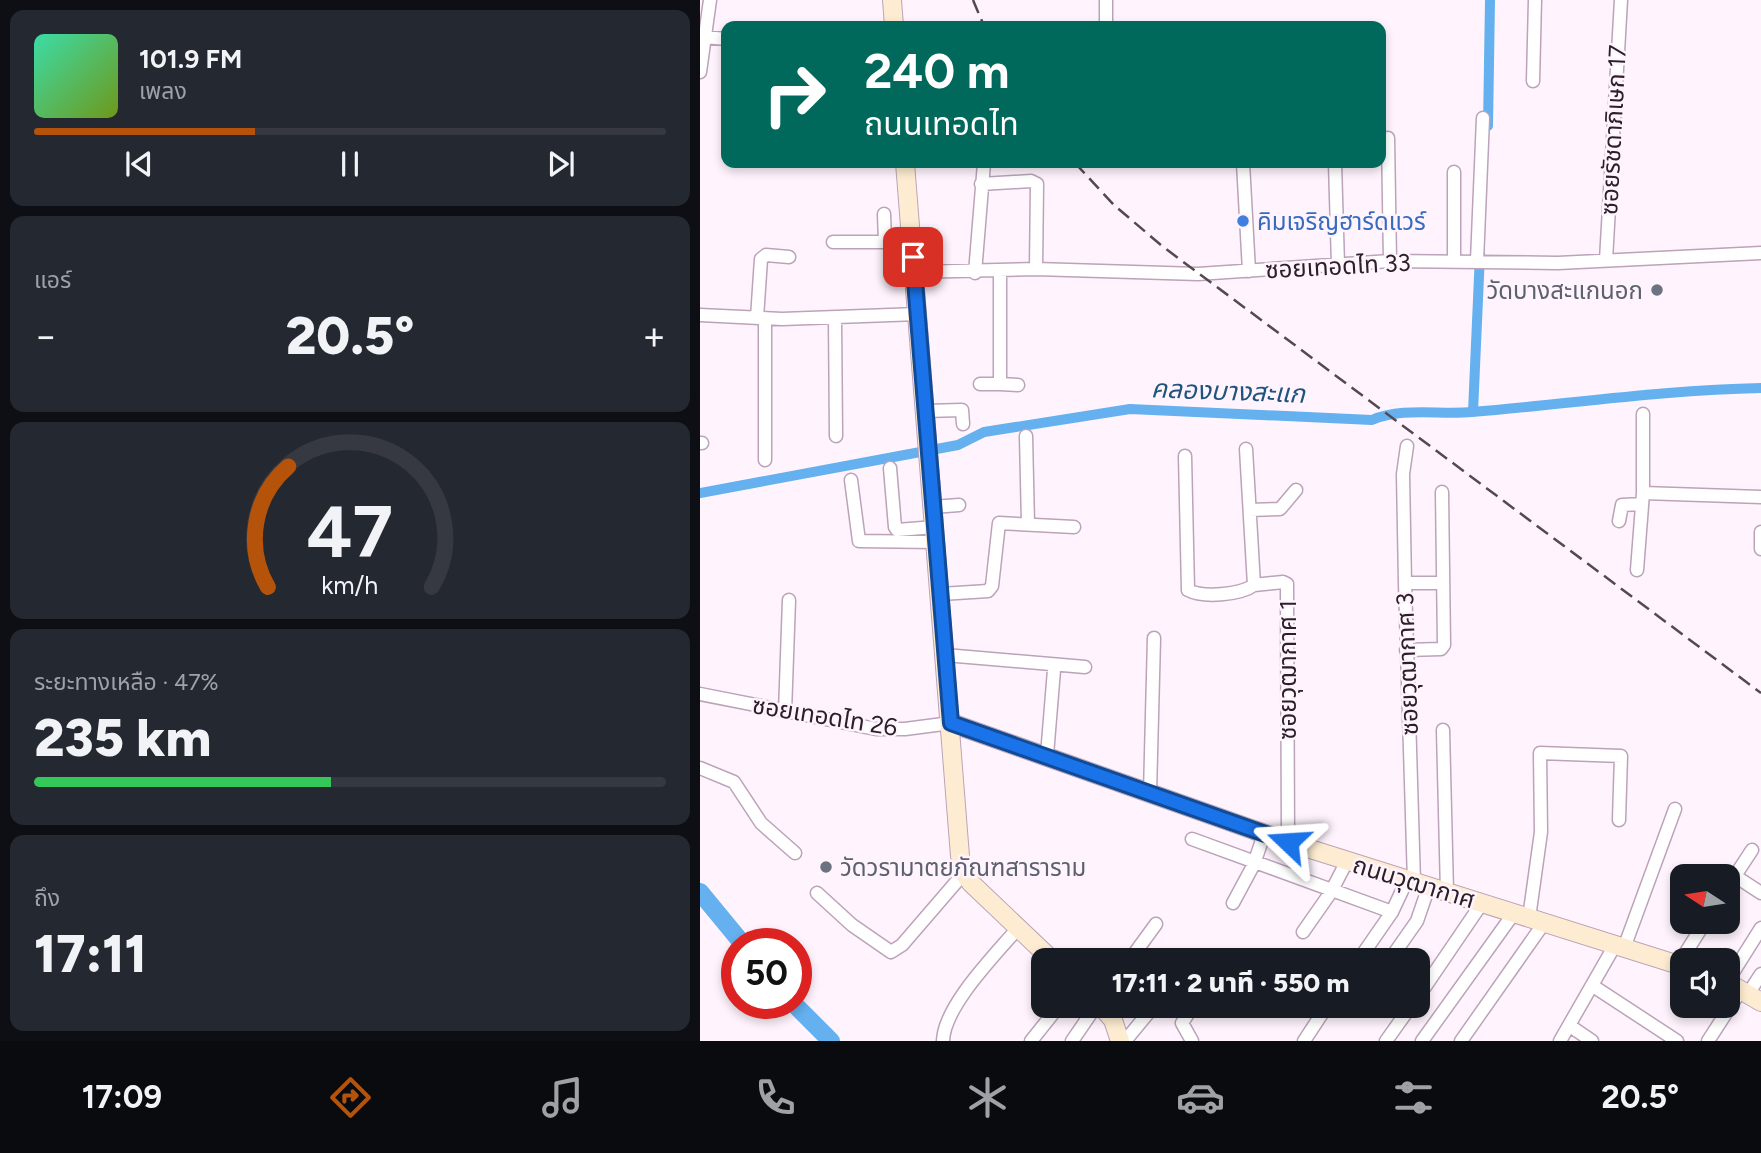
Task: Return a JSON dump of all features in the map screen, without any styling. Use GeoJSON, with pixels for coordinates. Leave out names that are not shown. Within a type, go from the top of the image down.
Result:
{"type":"FeatureCollection","features":[{"type":"Feature","properties":{"kind":"main road"},"geometry":{"type":"LineString","coordinates":[[892,0],[894,21]]}},
{"type":"Feature","properties":{"kind":"main road"},"geometry":{"type":"LineString","coordinates":[[905,168],[964,873],[1039,948]]}},
{"type":"Feature","properties":{"kind":"main road","name":"ถนนวุฒากาศ"},"geometry":{"type":"LineString","coordinates":[[951,723],[1288,842],[1670,962]]}},
{"type":"Feature","properties":{"kind":"main road"},"geometry":{"type":"LineString","coordinates":[[1111,1018],[1122,1041]]}},
{"type":"Feature","properties":{"kind":"street"},"geometry":{"type":"LineString","coordinates":[[700,72],[703,33],[710,0]]}},
{"type":"Feature","properties":{"kind":"street"},"geometry":{"type":"LineString","coordinates":[[1106,0],[1106,21]]}},
{"type":"Feature","properties":{"kind":"street"},"geometry":{"type":"LineString","coordinates":[[1533,80],[1535,0]]}},
{"type":"Feature","properties":{"kind":"street","name":"ซอยรัชดาภิเษก 17"},"geometry":{"type":"LineString","coordinates":[[1606,260],[1621,0]]}},
{"type":"Feature","properties":{"kind":"street"},"geometry":{"type":"LineString","coordinates":[[703,33],[721,38]]}},
{"type":"Feature","properties":{"kind":"street"},"geometry":{"type":"LineString","coordinates":[[1480,261],[1483,118]]}},
{"type":"Feature","properties":{"kind":"street"},"geometry":{"type":"LineString","coordinates":[[1388,138],[1390,261]]}},
{"type":"Feature","properties":{"kind":"street"},"geometry":{"type":"LineString","coordinates":[[975,273],[983,168]]}},
{"type":"Feature","properties":{"kind":"street"},"geometry":{"type":"LineString","coordinates":[[1243,168],[1249,271]]}},
{"type":"Feature","properties":{"kind":"street"},"geometry":{"type":"LineString","coordinates":[[1335,168],[1338,265]]}},
{"type":"Feature","properties":{"kind":"street"},"geometry":{"type":"LineString","coordinates":[[1454,172],[1454,261]]}},
{"type":"Feature","properties":{"kind":"street"},"geometry":{"type":"LineString","coordinates":[[981,184],[1031,181],[1037,184],[1036,269]]}},
{"type":"Feature","properties":{"kind":"street"},"geometry":{"type":"LineString","coordinates":[[884,214],[885,242]]}},
{"type":"Feature","properties":{"kind":"street"},"geometry":{"type":"LineString","coordinates":[[833,242],[912,242]]}},
{"type":"Feature","properties":{"kind":"street","name":"ซอยเทอดไท 33"},"geometry":{"type":"LineString","coordinates":[[914,272],[975,273],[1036,269],[1198,274],[1390,261],[1558,263],[1761,253]]}},
{"type":"Feature","properties":{"kind":"street"},"geometry":{"type":"LineString","coordinates":[[765,460],[761,259],[766,256],[789,257]]}},
{"type":"Feature","properties":{"kind":"street"},"geometry":{"type":"LineString","coordinates":[[1000,272],[1000,384]]}},
{"type":"Feature","properties":{"kind":"street"},"geometry":{"type":"LineString","coordinates":[[700,315],[835,318],[918,314]]}},
{"type":"Feature","properties":{"kind":"street"},"geometry":{"type":"LineString","coordinates":[[835,318],[835,436]]}},
{"type":"Feature","properties":{"kind":"street"},"geometry":{"type":"LineString","coordinates":[[980,384],[1018,385]]}},
{"type":"Feature","properties":{"kind":"street"},"geometry":{"type":"LineString","coordinates":[[925,411],[962,410],[963,424]]}},
{"type":"Feature","properties":{"kind":"street"},"geometry":{"type":"LineString","coordinates":[[1637,570],[1643,499],[1643,414]]}},
{"type":"Feature","properties":{"kind":"street"},"geometry":{"type":"LineString","coordinates":[[1026,436],[1028,524]]}},
{"type":"Feature","properties":{"kind":"street","name":"ซอยวุฒากาศ 3"},"geometry":{"type":"LineString","coordinates":[[1407,446],[1403,474],[1406,650],[1417,883]]}},
{"type":"Feature","properties":{"kind":"street","name":"ซอยวุฒากาศ 1"},"geometry":{"type":"LineString","coordinates":[[1246,449],[1254,585],[1283,582],[1287,584],[1288,842]]}},
{"type":"Feature","properties":{"kind":"street"},"geometry":{"type":"LineString","coordinates":[[1185,456],[1188,590],[1195,593],[1241,592],[1254,585]]}},
{"type":"Feature","properties":{"kind":"street"},"geometry":{"type":"LineString","coordinates":[[890,468],[895,527],[898,530],[935,535]]}},
{"type":"Feature","properties":{"kind":"street"},"geometry":{"type":"LineString","coordinates":[[851,480],[859,541],[935,535]]}},
{"type":"Feature","properties":{"kind":"street"},"geometry":{"type":"LineString","coordinates":[[1250,510],[1280,509],[1296,490]]}},
{"type":"Feature","properties":{"kind":"street"},"geometry":{"type":"LineString","coordinates":[[1406,650],[1443,647],[1442,492]]}},
{"type":"Feature","properties":{"kind":"street"},"geometry":{"type":"LineString","coordinates":[[1619,521],[1622,505],[1643,499],[1761,497]]}},
{"type":"Feature","properties":{"kind":"street"},"geometry":{"type":"LineString","coordinates":[[933,507],[959,505]]}},
{"type":"Feature","properties":{"kind":"street"},"geometry":{"type":"LineString","coordinates":[[941,594],[988,591],[993,582],[998,524],[1074,527]]}},
{"type":"Feature","properties":{"kind":"street"},"geometry":{"type":"LineString","coordinates":[[1761,531],[1761,549]]}},
{"type":"Feature","properties":{"kind":"street"},"geometry":{"type":"LineString","coordinates":[[1405,583],[1443,583]]}},
{"type":"Feature","properties":{"kind":"street"},"geometry":{"type":"LineString","coordinates":[[785,712],[789,600]]}},
{"type":"Feature","properties":{"kind":"street"},"geometry":{"type":"LineString","coordinates":[[1150,793],[1154,638]]}},
{"type":"Feature","properties":{"kind":"street"},"geometry":{"type":"LineString","coordinates":[[945,655],[1085,667]]}},
{"type":"Feature","properties":{"kind":"street"},"geometry":{"type":"LineString","coordinates":[[1047,755],[1054,670]]}},
{"type":"Feature","properties":{"kind":"street","name":"ซอยเทอดไท 26"},"geometry":{"type":"LineString","coordinates":[[700,694],[876,729],[905,729],[951,723]]}},
{"type":"Feature","properties":{"kind":"street"},"geometry":{"type":"LineString","coordinates":[[1443,730],[1447,892]]}},
{"type":"Feature","properties":{"kind":"street"},"geometry":{"type":"LineString","coordinates":[[1461,1041],[1529,918],[1541,832],[1540,753],[1621,756],[1619,820]]}},
{"type":"Feature","properties":{"kind":"street"},"geometry":{"type":"LineString","coordinates":[[700,768],[734,782],[761,822],[795,853]]}},
{"type":"Feature","properties":{"kind":"street"},"geometry":{"type":"LineString","coordinates":[[1560,1041],[1620,947],[1675,809]]}},
{"type":"Feature","properties":{"kind":"street"},"geometry":{"type":"LineString","coordinates":[[1233,903],[1254,864],[1264,834]]}},
{"type":"Feature","properties":{"kind":"street"},"geometry":{"type":"LineString","coordinates":[[1192,839],[1254,864],[1392,912]]}},
{"type":"Feature","properties":{"kind":"street"},"geometry":{"type":"LineString","coordinates":[[1740,868],[1752,849]]}},
{"type":"Feature","properties":{"kind":"street"},"geometry":{"type":"LineString","coordinates":[[1303,932],[1331,892],[1347,861]]}},
{"type":"Feature","properties":{"kind":"street"},"geometry":{"type":"LineString","coordinates":[[817,893],[852,925],[891,952],[902,945],[964,873]]}},
{"type":"Feature","properties":{"kind":"street"},"geometry":{"type":"LineString","coordinates":[[1740,879],[1761,893]]}},
{"type":"Feature","properties":{"kind":"street"},"geometry":{"type":"LineString","coordinates":[[1367,948],[1392,912],[1417,883]]}},
{"type":"Feature","properties":{"kind":"street"},"geometry":{"type":"LineString","coordinates":[[1398,948],[1417,921],[1417,883]]}},
{"type":"Feature","properties":{"kind":"street"},"geometry":{"type":"LineString","coordinates":[[1430,979],[1482,903]]}},
{"type":"Feature","properties":{"kind":"street"},"geometry":{"type":"LineString","coordinates":[[1422,1041],[1529,918]]}},
{"type":"Feature","properties":{"kind":"street"},"geometry":{"type":"LineString","coordinates":[[1138,948],[1156,924]]}},
{"type":"Feature","properties":{"kind":"street"},"geometry":{"type":"LineString","coordinates":[[943,1041],[943,1029],[963,996],[1018,928]]}},
{"type":"Feature","properties":{"kind":"street"},"geometry":{"type":"LineString","coordinates":[[1708,1041],[1741,990],[1761,928]]}},
{"type":"Feature","properties":{"kind":"street"},"geometry":{"type":"LineString","coordinates":[[1741,990],[1761,974]]}},
{"type":"Feature","properties":{"kind":"street"},"geometry":{"type":"LineString","coordinates":[[1593,986],[1677,1041]]}},
{"type":"Feature","properties":{"kind":"street"},"geometry":{"type":"LineString","coordinates":[[1031,1041],[1049,1018]]}},
{"type":"Feature","properties":{"kind":"street"},"geometry":{"type":"LineString","coordinates":[[1072,1041],[1089,1018]]}},
{"type":"Feature","properties":{"kind":"street"},"geometry":{"type":"LineString","coordinates":[[1122,1041],[1143,1018]]}},
{"type":"Feature","properties":{"kind":"street"},"geometry":{"type":"LineString","coordinates":[[1185,1018],[1182,1023],[1192,1041]]}},
{"type":"Feature","properties":{"kind":"street"},"geometry":{"type":"LineString","coordinates":[[1304,1041],[1319,1018]]}},
{"type":"Feature","properties":{"kind":"street"},"geometry":{"type":"LineString","coordinates":[[1386,1041],[1402,1018]]}},
{"type":"Feature","properties":{"kind":"street"},"geometry":{"type":"LineString","coordinates":[[1570,1026],[1592,1041]]}},
{"type":"Feature","properties":{"kind":"waterway"},"geometry":{"type":"LineString","coordinates":[[1488,126],[1490,0]]}},
{"type":"Feature","properties":{"kind":"waterway"},"geometry":{"type":"LineString","coordinates":[[1473,412],[1480,254]]}},
{"type":"Feature","properties":{"kind":"waterway","name":"คลองบางสะแก"},"geometry":{"type":"LineString","coordinates":[[700,493],[958,445],[984,432],[1130,409],[1372,420],[1408,413],[1459,413],[1653,394],[1761,388]]}},
{"type":"Feature","properties":{"kind":"waterway"},"geometry":{"type":"LineString","coordinates":[[700,892],[730,928]]}},
{"type":"Feature","properties":{"kind":"waterway"},"geometry":{"type":"LineString","coordinates":[[809,1019],[831,1041]]}},
{"type":"Feature","properties":{"kind":"railway"},"geometry":{"type":"LineString","coordinates":[[973,0],[982,21]]}},
{"type":"Feature","properties":{"kind":"railway"},"geometry":{"type":"LineString","coordinates":[[1080,168],[1114,205],[1162,246],[1761,693]]}},
{"type":"Feature","properties":{"kind":"place","name":"คิมเจริญฮาร์ดแวร์"},"geometry":{"type":"Point","coordinates":[1243,221]}},
{"type":"Feature","properties":{"kind":"place","name":"วัดบางสะแกนอก"},"geometry":{"type":"Point","coordinates":[1657,290]}},
{"type":"Feature","properties":{"kind":"place","name":"วัดวรามาตยภัณฑสาราราม"},"geometry":{"type":"Point","coordinates":[826,867]}},
{"type":"Feature","properties":{"kind":"route"},"geometry":{"type":"LineString","coordinates":[[913,257],[951,723],[1288,842]]}}]}
